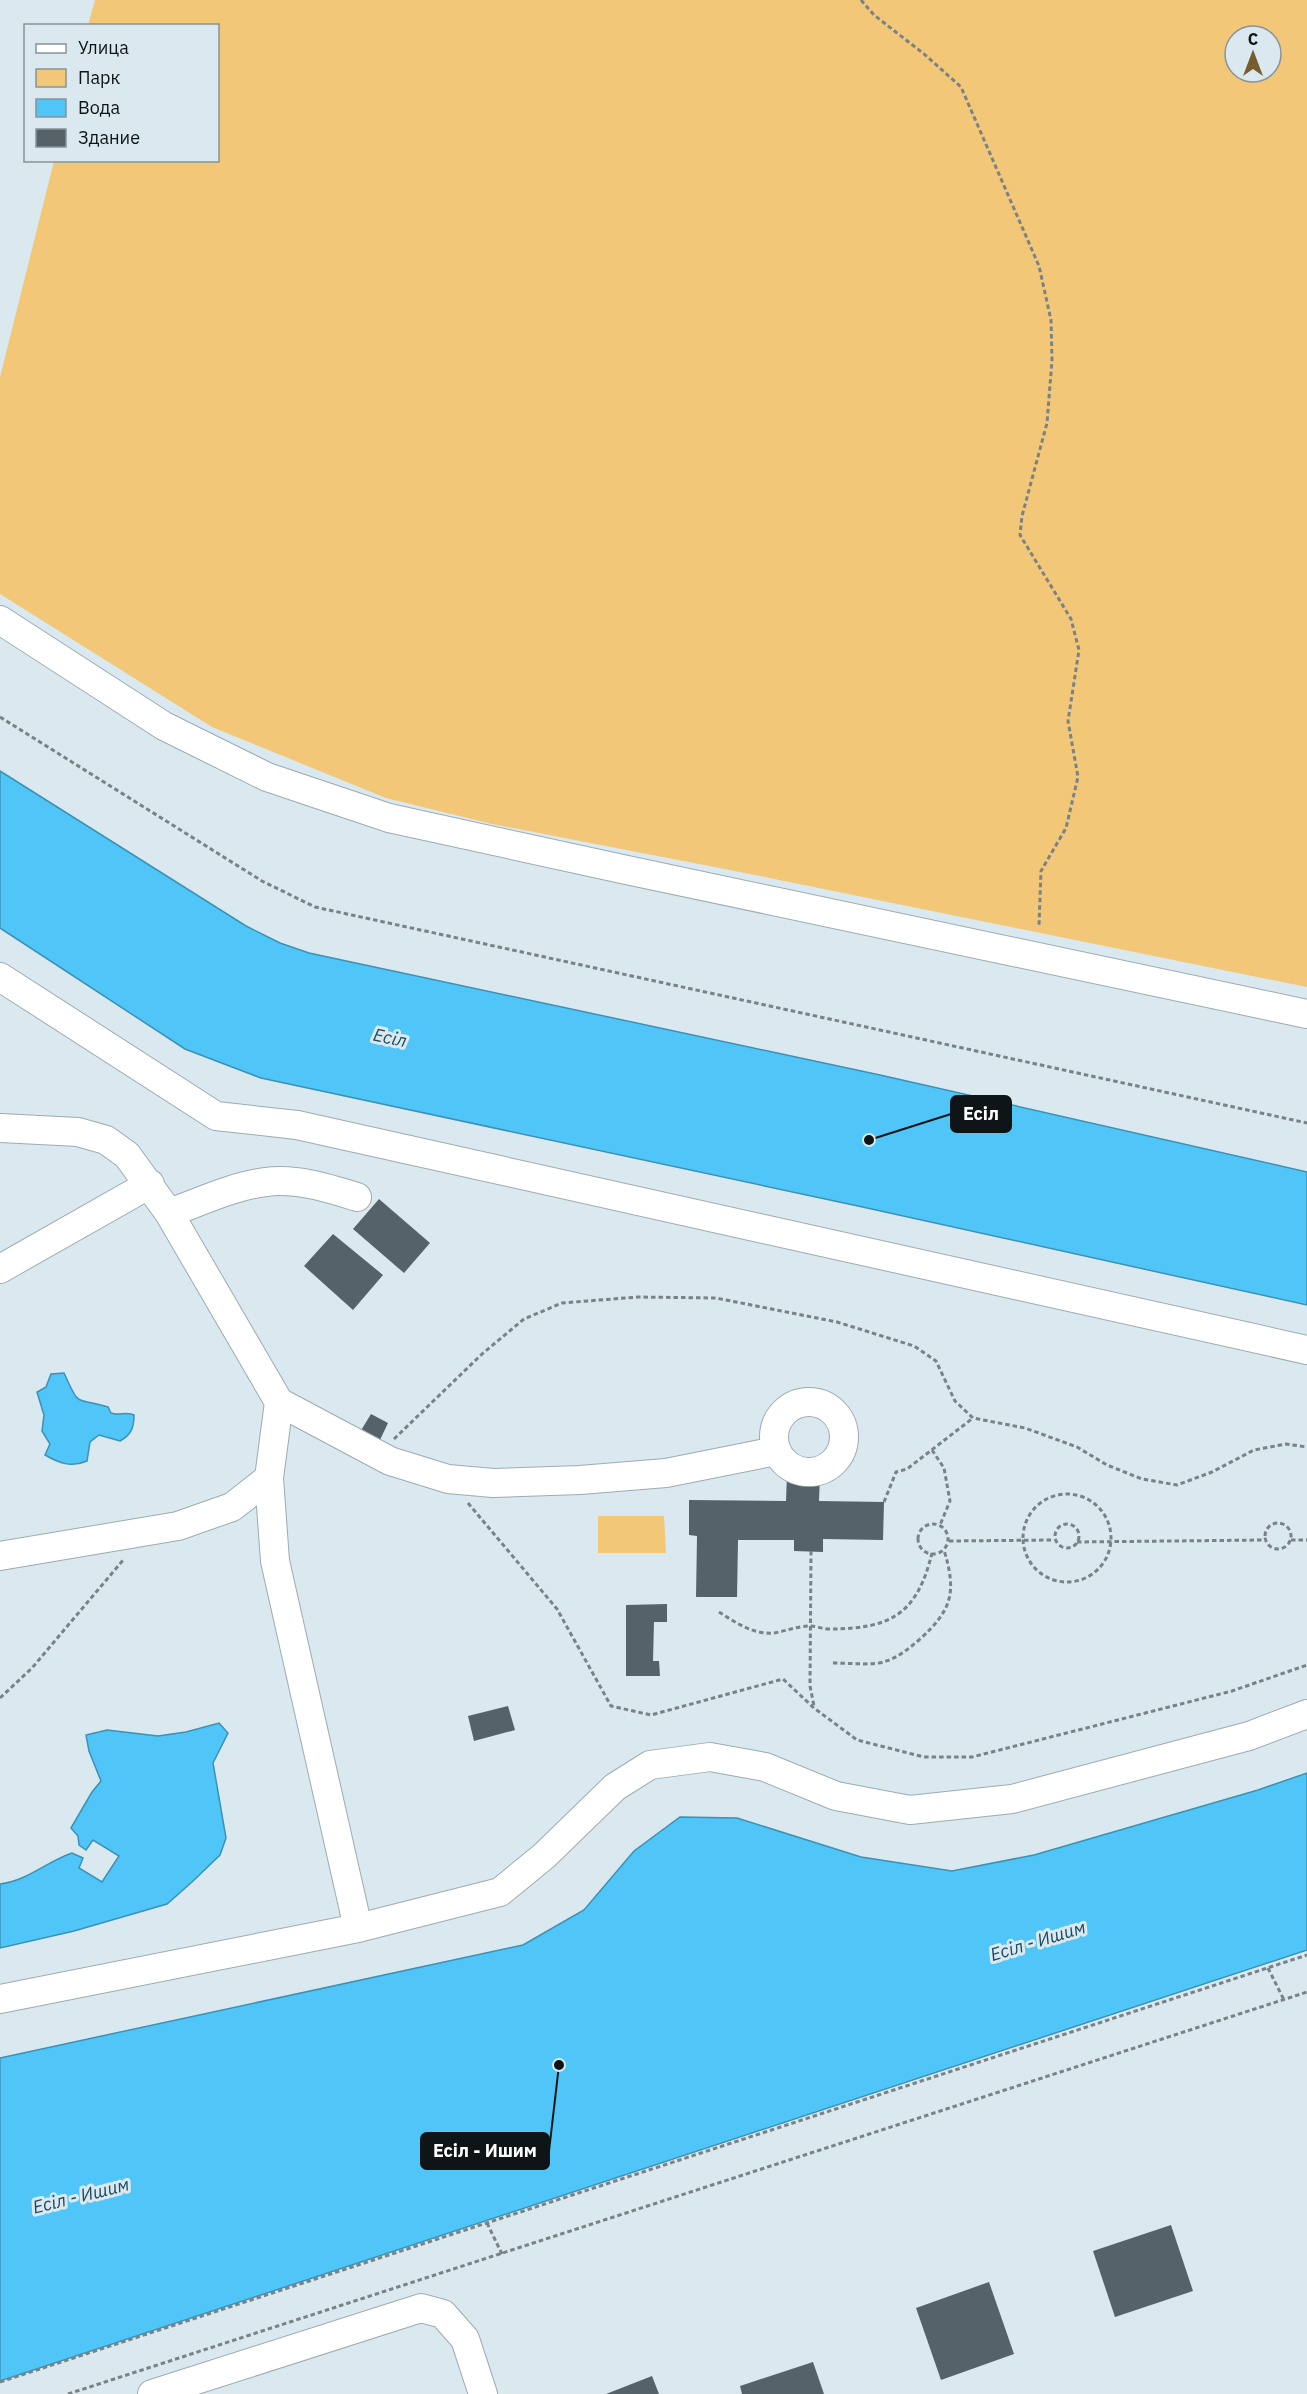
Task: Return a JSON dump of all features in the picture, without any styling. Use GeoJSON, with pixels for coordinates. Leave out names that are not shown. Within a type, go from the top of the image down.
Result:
{"type":"FeatureCollection","features":[{"type":"Feature","properties":{"kind":"street"},"geometry":{"type":"LineString","coordinates":[[0,620],[164,726],[267,777],[388,818],[1307,1014]]}},
{"type":"Feature","properties":{"kind":"street"},"geometry":{"type":"LineString","coordinates":[[0,977],[216,1116],[297,1125],[1307,1350]]}},
{"type":"Feature","properties":{"kind":"street"},"geometry":{"type":"LineString","coordinates":[[0,1128],[78,1132],[106,1140],[127,1155],[169,1213],[279,1402],[390,1461],[448,1479],[493,1483],[580,1480],[666,1473],[766,1452],[775,1448]]}},
{"type":"Feature","properties":{"kind":"street"},"geometry":{"type":"LineString","coordinates":[[169,1213],[233,1190],[267,1182],[322,1186],[357,1197]]}},
{"type":"Feature","properties":{"kind":"street"},"geometry":{"type":"LineString","coordinates":[[0,1269],[150,1184]]}},
{"type":"Feature","properties":{"kind":"street"},"geometry":{"type":"LineString","coordinates":[[279,1402],[269,1478],[275,1561],[358,1928]]}},
{"type":"Feature","properties":{"kind":"street"},"geometry":{"type":"LineString","coordinates":[[0,1556],[178,1526],[232,1507],[269,1478]]}},
{"type":"Feature","properties":{"kind":"street"},"geometry":{"type":"LineString","coordinates":[[0,1999],[358,1928],[501,1892],[544,1856],[615,1787],[650,1765],[710,1758],[754,1765],[765,1767],[836,1796],[910,1810],[1012,1799],[1249,1736],[1307,1714]]}},
{"type":"Feature","properties":{"kind":"street"},"geometry":{"type":"LineString","coordinates":[[152,2394],[421,2308],[443,2314],[465,2339],[483,2394]]}},
{"type":"Feature","properties":{"kind":"path"},"geometry":{"type":"LineString","coordinates":[[861,0],[874,15],[924,54],[961,87],[1039,266],[1051,321],[1052,360],[1047,423],[1022,516],[1020,535],[1071,619],[1078,650],[1068,722],[1078,777],[1066,828],[1041,871],[1039,925]]}},
{"type":"Feature","properties":{"kind":"path"},"geometry":{"type":"LineString","coordinates":[[0,717],[262,881],[315,907],[1307,1123]]}},
{"type":"Feature","properties":{"kind":"path"},"geometry":{"type":"LineString","coordinates":[[378,1454],[482,1354],[524,1319],[562,1303],[638,1297],[716,1298],[837,1322],[914,1346],[936,1361],[956,1401],[973,1418],[1024,1428],[1077,1447],[1107,1465],[1142,1479],[1177,1485],[1212,1472],[1254,1450],[1286,1444],[1307,1447]]}},
{"type":"Feature","properties":{"kind":"path"},"geometry":{"type":"LineString","coordinates":[[884,1502],[896,1472],[907,1469],[973,1418]]}},
{"type":"Feature","properties":{"kind":"path"},"geometry":{"type":"LineString","coordinates":[[933,1450],[944,1468],[950,1501],[940,1525]]}},
{"type":"Feature","properties":{"kind":"path"},"geometry":{"type":"LineString","coordinates":[[448,1479],[487,1529],[557,1610],[611,1706],[651,1715],[783,1679],[814,1708],[857,1740],[924,1756],[972,1758],[1232,1691],[1307,1665]]}},
{"type":"Feature","properties":{"kind":"path"},"geometry":{"type":"LineString","coordinates":[[1068,1493],[1082,1496],[1100,1508],[1110,1527],[1112,1542],[1108,1556],[1100,1568],[1088,1577],[1074,1581],[1060,1581],[1046,1576],[1034,1567],[1026,1555],[1023,1541],[1027,1520],[1041,1502],[1053,1496],[1068,1493]]}},
{"type":"Feature","properties":{"kind":"path"},"geometry":{"type":"LineString","coordinates":[[1278,1522],[1286,1525],[1291,1532],[1291,1540],[1286,1547],[1278,1549],[1270,1547],[1265,1540],[1265,1532],[1270,1525],[1278,1522]]}},
{"type":"Feature","properties":{"kind":"path"},"geometry":{"type":"LineString","coordinates":[[931,1523],[940,1525],[947,1532],[949,1541],[944,1550],[936,1554],[926,1552],[920,1546],[918,1536],[922,1528],[931,1523]]}},
{"type":"Feature","properties":{"kind":"path"},"geometry":{"type":"LineString","coordinates":[[1069,1524],[1077,1528],[1080,1537],[1069,1549],[1060,1548],[1054,1540],[1054,1532],[1060,1525],[1069,1524]]}},
{"type":"Feature","properties":{"kind":"path"},"geometry":{"type":"LineString","coordinates":[[0,1698],[32,1668],[126,1557],[142,1533]]}},
{"type":"Feature","properties":{"kind":"path"},"geometry":{"type":"LineString","coordinates":[[949,1541],[1054,1540]]}},
{"type":"Feature","properties":{"kind":"path"},"geometry":{"type":"LineString","coordinates":[[1077,1542],[1265,1540]]}},
{"type":"Feature","properties":{"kind":"path"},"geometry":{"type":"LineString","coordinates":[[1291,1540],[1307,1540]]}},
{"type":"Feature","properties":{"kind":"path"},"geometry":{"type":"LineString","coordinates":[[833,1663],[880,1663],[904,1653],[930,1630],[945,1613],[951,1591],[951,1572],[944,1550]]}},
{"type":"Feature","properties":{"kind":"path"},"geometry":{"type":"LineString","coordinates":[[811,1551],[810,1686],[814,1708]]}},
{"type":"Feature","properties":{"kind":"path"},"geometry":{"type":"LineString","coordinates":[[719,1612],[746,1628],[771,1633],[810,1626],[825,1629],[857,1628],[886,1623],[916,1595],[926,1578],[932,1553]]}},
{"type":"Feature","properties":{"kind":"path"},"geometry":{"type":"LineString","coordinates":[[0,2382],[1307,1955]]}},
{"type":"Feature","properties":{"kind":"path"},"geometry":{"type":"LineString","coordinates":[[1268,1968],[1284,2000]]}},
{"type":"Feature","properties":{"kind":"path"},"geometry":{"type":"LineString","coordinates":[[68,2394],[1307,1992]]}},
{"type":"Feature","properties":{"kind":"path"},"geometry":{"type":"LineString","coordinates":[[487,2223],[502,2254]]}},
{"type":"Feature","properties":{"kind":"green space"},"geometry":{"type":"Polygon","coordinates":[[[95,0],[1307,0],[1307,987],[492,824],[386,798],[212,727],[0,594],[0,377],[54,162],[219,162],[219,24],[88,24],[95,0]]]}},
{"type":"Feature","properties":{"kind":"green space"},"geometry":{"type":"Polygon","coordinates":[[[598,1516],[664,1516],[666,1553],[598,1553],[598,1516]]]}},
{"type":"Feature","properties":{"kind":"water"},"geometry":{"type":"Polygon","coordinates":[[[0,771],[246,926],[280,943],[309,953],[880,1075],[1307,1172],[1307,1305],[261,1078],[185,1049],[0,928],[0,771]]]}},
{"type":"Feature","properties":{"kind":"water"},"geometry":{"type":"Polygon","coordinates":[[[64,1373],[79,1399],[108,1407],[111,1413],[134,1415],[132,1427],[127,1436],[120,1441],[99,1435],[90,1442],[87,1461],[76,1464],[60,1462],[45,1455],[50,1444],[42,1431],[44,1415],[37,1392],[46,1387],[51,1374],[64,1373]]]}},
{"type":"Feature","properties":{"kind":"water"},"geometry":{"type":"Polygon","coordinates":[[[219,1723],[228,1733],[213,1763],[226,1838],[220,1855],[167,1904],[74,1931],[0,1948],[0,1884],[19,1879],[72,1853],[83,1858],[79,1868],[102,1882],[119,1856],[93,1840],[86,1850],[79,1845],[78,1836],[71,1828],[101,1781],[89,1751],[86,1735],[107,1730],[158,1736],[186,1732],[219,1723]]]}},
{"type":"Feature","properties":{"kind":"water"},"geometry":{"type":"Polygon","coordinates":[[[1307,1773],[1307,1950],[0,2381],[0,2058],[523,1945],[584,1910],[634,1851],[680,1817],[737,1818],[861,1857],[952,1871],[1034,1855],[1258,1790],[1307,1773]]]}},
{"type":"Feature","properties":{"kind":"building"},"geometry":{"type":"Polygon","coordinates":[[[379,1199],[430,1243],[404,1273],[353,1229],[379,1199]]]}},
{"type":"Feature","properties":{"kind":"building"},"geometry":{"type":"Polygon","coordinates":[[[333,1234],[383,1275],[353,1310],[304,1266],[333,1234]]]}},
{"type":"Feature","properties":{"kind":"building"},"geometry":{"type":"Polygon","coordinates":[[[371,1414],[388,1423],[379,1442],[360,1432],[371,1414]]]}},
{"type":"Feature","properties":{"kind":"building"},"geometry":{"type":"Polygon","coordinates":[[[787,1474],[820,1474],[819,1501],[884,1502],[883,1540],[823,1539],[823,1552],[794,1551],[794,1540],[738,1540],[737,1597],[696,1597],[697,1536],[689,1535],[689,1500],[786,1501],[787,1474]]]}},
{"type":"Feature","properties":{"kind":"building"},"geometry":{"type":"Polygon","coordinates":[[[667,1604],[667,1622],[654,1622],[653,1661],[659,1661],[660,1676],[626,1676],[626,1605],[667,1604]]]}},
{"type":"Feature","properties":{"kind":"building"},"geometry":{"type":"Polygon","coordinates":[[[508,1706],[515,1730],[474,1741],[468,1716],[508,1706]]]}},
{"type":"Feature","properties":{"kind":"building"},"geometry":{"type":"Polygon","coordinates":[[[1171,2225],[1193,2291],[1115,2317],[1093,2251],[1171,2225]]]}},
{"type":"Feature","properties":{"kind":"building"},"geometry":{"type":"Polygon","coordinates":[[[989,2282],[1014,2354],[941,2380],[916,2308],[989,2282]]]}},
{"type":"Feature","properties":{"kind":"building"},"geometry":{"type":"Polygon","coordinates":[[[813,2362],[824,2394],[742,2394],[740,2386],[813,2362]]]}},
{"type":"Feature","properties":{"kind":"building"},"geometry":{"type":"Polygon","coordinates":[[[652,2376],[659,2394],[606,2394],[652,2376]]]}},
{"type":"Feature","properties":{"kind":"place","name":"Есіл"},"geometry":{"type":"Point","coordinates":[869,1140]}},
{"type":"Feature","properties":{"kind":"place","name":"Есіл - Ишим"},"geometry":{"type":"Point","coordinates":[559,2065]}}]}
